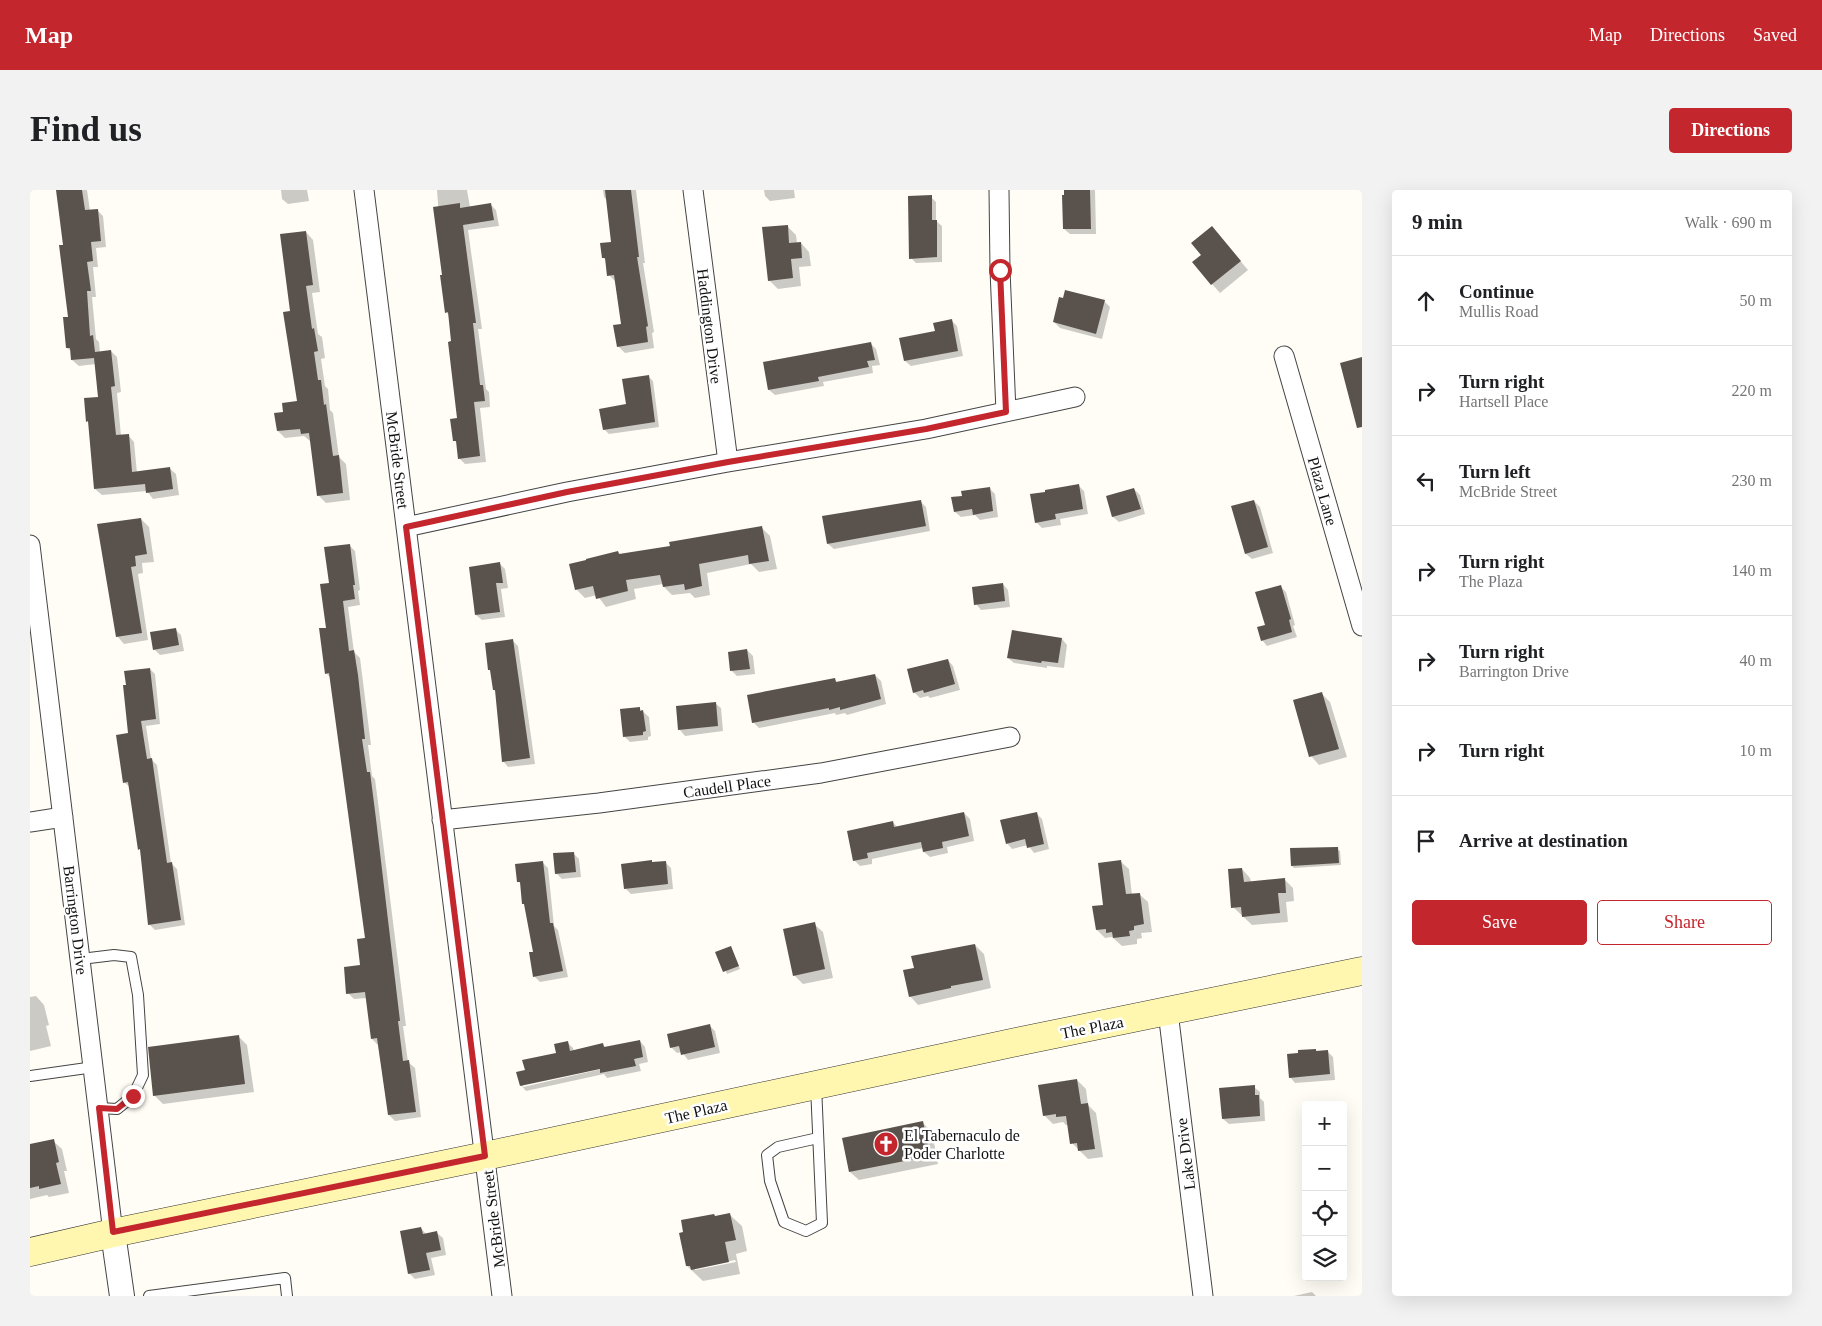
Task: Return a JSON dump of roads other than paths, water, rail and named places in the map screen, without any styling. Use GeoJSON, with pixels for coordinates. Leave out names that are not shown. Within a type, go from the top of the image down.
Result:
{"type":"FeatureCollection","features":[{"type":"Feature","properties":{"kind":"main road","name":"The Plaza"},"geometry":{"type":"LineString","coordinates":[[30,1252],[113,1232],[485,1156],[1021,1041],[1362,971]]}},
{"type":"Feature","properties":{"kind":"street","name":"McBride Street"},"geometry":{"type":"LineString","coordinates":[[364,190],[502,1296]]}},
{"type":"Feature","properties":{"kind":"street","name":"Haddington Drive"},"geometry":{"type":"LineString","coordinates":[[693,190],[728,462]]}},
{"type":"Feature","properties":{"kind":"street"},"geometry":{"type":"LineString","coordinates":[[999,190],[1000,280],[1006,412]]}},
{"type":"Feature","properties":{"kind":"street","name":"Plaza Lane"},"geometry":{"type":"LineString","coordinates":[[1284,356],[1362,626]]}},
{"type":"Feature","properties":{"kind":"street"},"geometry":{"type":"LineString","coordinates":[[406,527],[567,492],[728,462],[926,429],[1075,397]]}},
{"type":"Feature","properties":{"kind":"street","name":"Barrington Drive"},"geometry":{"type":"LineString","coordinates":[[30,545],[122,1296]]}},
{"type":"Feature","properties":{"kind":"street","name":"Caudell Place"},"geometry":{"type":"LineString","coordinates":[[442,820],[599,803],[821,773],[1010,737]]}},
{"type":"Feature","properties":{"kind":"street"},"geometry":{"type":"LineString","coordinates":[[30,822],[64,818]]}},
{"type":"Feature","properties":{"kind":"street","name":"Lake Drive"},"geometry":{"type":"LineString","coordinates":[[1168,1012],[1203,1296]]}},
{"type":"Feature","properties":{"kind":"lane"},"geometry":{"type":"LineString","coordinates":[[81,959],[114,955],[131,957],[138,995],[143,1075],[133,1096],[117,1109],[99,1108]]}},
{"type":"Feature","properties":{"kind":"lane"},"geometry":{"type":"LineString","coordinates":[[30,1076],[94,1067]]}},
{"type":"Feature","properties":{"kind":"lane"},"geometry":{"type":"LineString","coordinates":[[816,1085],[822,1223],[806,1231],[784,1222],[770,1181],[767,1156],[778,1147],[818,1138]]}},
{"type":"Feature","properties":{"kind":"lane"},"geometry":{"type":"LineString","coordinates":[[149,1296],[285,1278],[287,1296]]}},
{"type":"Feature","properties":{"kind":"place","name":"El Tabernaculo de Poder Charlotte"},"geometry":{"type":"Point","coordinates":[886,1144]}}]}
